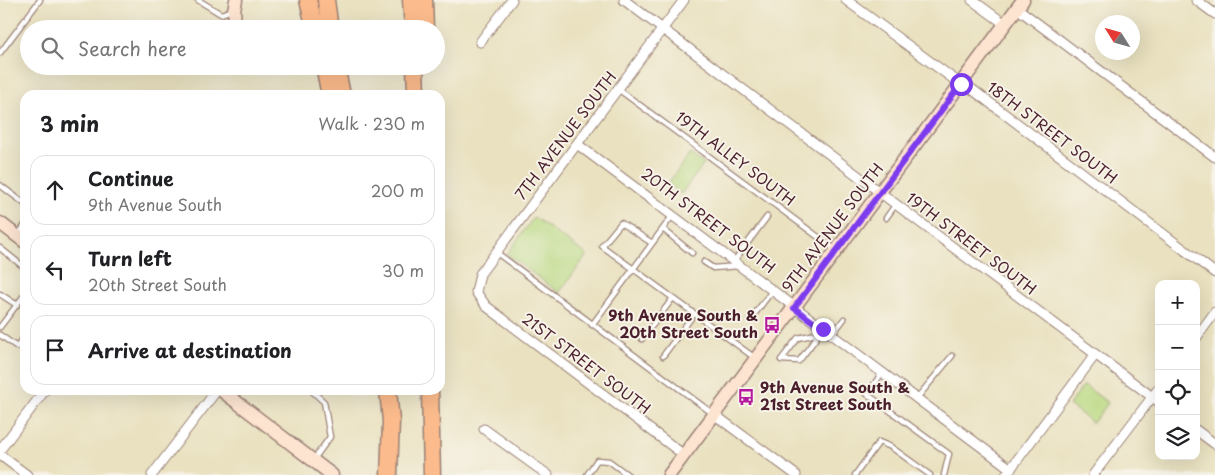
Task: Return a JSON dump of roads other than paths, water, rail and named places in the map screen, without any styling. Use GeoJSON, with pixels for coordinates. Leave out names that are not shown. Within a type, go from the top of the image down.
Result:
{"type":"FeatureCollection","features":[{"type":"Feature","properties":{"kind":"highway"},"geometry":{"type":"LineString","coordinates":[[308,0],[313,20]]}},
{"type":"Feature","properties":{"kind":"highway"},"geometry":{"type":"LineString","coordinates":[[326,0],[329,20]]}},
{"type":"Feature","properties":{"kind":"highway"},"geometry":{"type":"LineString","coordinates":[[411,0],[412,20]]}},
{"type":"Feature","properties":{"kind":"highway"},"geometry":{"type":"LineString","coordinates":[[424,0],[425,20]]}},
{"type":"Feature","properties":{"kind":"highway"},"geometry":{"type":"LineString","coordinates":[[326,75],[329,90]]}},
{"type":"Feature","properties":{"kind":"highway"},"geometry":{"type":"LineString","coordinates":[[338,75],[341,90]]}},
{"type":"Feature","properties":{"kind":"highway"},"geometry":{"type":"LineString","coordinates":[[415,75],[416,90]]}},
{"type":"Feature","properties":{"kind":"highway"},"geometry":{"type":"LineString","coordinates":[[425,75],[425,90]]}},
{"type":"Feature","properties":{"kind":"highway"},"geometry":{"type":"LineString","coordinates":[[388,395],[391,421],[389,475]]}},
{"type":"Feature","properties":{"kind":"highway"},"geometry":{"type":"LineString","coordinates":[[430,395],[432,475]]}},
{"type":"Feature","properties":{"kind":"street"},"geometry":{"type":"LineString","coordinates":[[480,42],[512,0]]}},
{"type":"Feature","properties":{"kind":"street","name":"19TH STREET SOUTH"},"geometry":{"type":"LineString","coordinates":[[624,0],[1155,399]]}},
{"type":"Feature","properties":{"kind":"street","name":"7TH AVENUE SOUTH"},"geometry":{"type":"LineString","coordinates":[[476,292],[480,274],[684,0]]}},
{"type":"Feature","properties":{"kind":"street","name":"18TH STREET SOUTH"},"geometry":{"type":"LineString","coordinates":[[846,0],[961,84],[969,87],[1215,273]]}},
{"type":"Feature","properties":{"kind":"street"},"geometry":{"type":"LineString","coordinates":[[972,0],[1005,24]]}},
{"type":"Feature","properties":{"kind":"street"},"geometry":{"type":"LineString","coordinates":[[1196,0],[1215,14]]}},
{"type":"Feature","properties":{"kind":"street"},"geometry":{"type":"LineString","coordinates":[[1020,4],[1215,158]]}},
{"type":"Feature","properties":{"kind":"street","name":"9TH AVENUE SOUTH"},"geometry":{"type":"LineString","coordinates":[[669,475],[1020,4]]}},
{"type":"Feature","properties":{"kind":"street"},"geometry":{"type":"LineString","coordinates":[[235,5],[235,20]]}},
{"type":"Feature","properties":{"kind":"street","name":"20TH STREET SOUTH"},"geometry":{"type":"LineString","coordinates":[[577,144],[790,302],[794,308],[822,331],[832,335],[882,372],[1009,472]]}},
{"type":"Feature","properties":{"kind":"street"},"geometry":{"type":"LineString","coordinates":[[0,224],[20,238]]}},
{"type":"Feature","properties":{"kind":"street","name":"21ST STREET SOUTH"},"geometry":{"type":"LineString","coordinates":[[476,292],[486,306],[684,455]]}},
{"type":"Feature","properties":{"kind":"street"},"geometry":{"type":"LineString","coordinates":[[1200,333],[1215,312]]}},
{"type":"Feature","properties":{"kind":"street"},"geometry":{"type":"LineString","coordinates":[[1009,472],[1096,355]]}},
{"type":"Feature","properties":{"kind":"street"},"geometry":{"type":"LineString","coordinates":[[0,450],[41,395]]}},
{"type":"Feature","properties":{"kind":"street"},"geometry":{"type":"LineString","coordinates":[[152,475],[213,395]]}},
{"type":"Feature","properties":{"kind":"street"},"geometry":{"type":"LineString","coordinates":[[228,395],[331,474]]}},
{"type":"Feature","properties":{"kind":"street"},"geometry":{"type":"LineString","coordinates":[[1093,475],[1155,399]]}},
{"type":"Feature","properties":{"kind":"street"},"geometry":{"type":"LineString","coordinates":[[715,415],[796,475]]}},
{"type":"Feature","properties":{"kind":"street"},"geometry":{"type":"LineString","coordinates":[[484,429],[548,475]]}},
{"type":"Feature","properties":{"kind":"street"},"geometry":{"type":"LineString","coordinates":[[1200,433],[1215,444]]}},
{"type":"Feature","properties":{"kind":"street"},"geometry":{"type":"LineString","coordinates":[[0,455],[27,475]]}},
{"type":"Feature","properties":{"kind":"lane"},"geometry":{"type":"LineString","coordinates":[[25,20],[40,0]]}},
{"type":"Feature","properties":{"kind":"lane"},"geometry":{"type":"LineString","coordinates":[[198,0],[220,14],[235,5]]}},
{"type":"Feature","properties":{"kind":"lane"},"geometry":{"type":"LineString","coordinates":[[0,53],[20,26]]}},
{"type":"Feature","properties":{"kind":"lane","name":"19TH ALLEY SOUTH"},"geometry":{"type":"LineString","coordinates":[[618,88],[836,250]]}},
{"type":"Feature","properties":{"kind":"lane"},"geometry":{"type":"LineString","coordinates":[[0,185],[20,200]]}},
{"type":"Feature","properties":{"kind":"lane"},"geometry":{"type":"LineString","coordinates":[[886,218],[896,204]]}},
{"type":"Feature","properties":{"kind":"lane"},"geometry":{"type":"LineString","coordinates":[[592,325],[673,215]]}},
{"type":"Feature","properties":{"kind":"lane"},"geometry":{"type":"LineString","coordinates":[[704,262],[713,268],[737,263],[767,217]]}},
{"type":"Feature","properties":{"kind":"lane"},"geometry":{"type":"LineString","coordinates":[[652,243],[620,223],[602,246],[756,359]]}},
{"type":"Feature","properties":{"kind":"lane"},"geometry":{"type":"LineString","coordinates":[[663,228],[692,253]]}},
{"type":"Feature","properties":{"kind":"lane"},"geometry":{"type":"LineString","coordinates":[[0,248],[20,264]]}},
{"type":"Feature","properties":{"kind":"lane"},"geometry":{"type":"LineString","coordinates":[[497,253],[715,415]]}},
{"type":"Feature","properties":{"kind":"lane"},"geometry":{"type":"LineString","coordinates":[[750,320],[773,290]]}},
{"type":"Feature","properties":{"kind":"lane"},"geometry":{"type":"LineString","coordinates":[[0,294],[17,304]]}},
{"type":"Feature","properties":{"kind":"lane"},"geometry":{"type":"LineString","coordinates":[[642,339],[673,298]]}},
{"type":"Feature","properties":{"kind":"lane"},"geometry":{"type":"LineString","coordinates":[[0,327],[20,300]]}},
{"type":"Feature","properties":{"kind":"lane"},"geometry":{"type":"LineString","coordinates":[[662,356],[694,314]]}},
{"type":"Feature","properties":{"kind":"lane"},"geometry":{"type":"LineString","coordinates":[[832,335],[844,320]]}},
{"type":"Feature","properties":{"kind":"lane"},"geometry":{"type":"LineString","coordinates":[[822,331],[799,361],[781,360],[798,338],[822,331]]}},
{"type":"Feature","properties":{"kind":"lane"},"geometry":{"type":"LineString","coordinates":[[0,335],[17,347],[20,343]]}},
{"type":"Feature","properties":{"kind":"lane"},"geometry":{"type":"LineString","coordinates":[[916,399],[952,356]]}},
{"type":"Feature","properties":{"kind":"lane"},"geometry":{"type":"LineString","coordinates":[[882,372],[867,394],[949,454],[944,475]]}},
{"type":"Feature","properties":{"kind":"lane"},"geometry":{"type":"LineString","coordinates":[[313,460],[330,437],[324,402],[316,395]]}},
{"type":"Feature","properties":{"kind":"lane"},"geometry":{"type":"LineString","coordinates":[[855,475],[879,442],[891,447],[930,475]]}},
{"type":"Feature","properties":{"kind":"lane"},"geometry":{"type":"LineString","coordinates":[[587,475],[598,460],[609,462],[628,475]]}},
{"type":"Feature","properties":{"kind":"place","name":"9th Avenue South & 20th Street South"},"geometry":{"type":"Point","coordinates":[772,325]}},
{"type":"Feature","properties":{"kind":"place","name":"9th Avenue South & 21st Street South"},"geometry":{"type":"Point","coordinates":[746,397]}}]}
